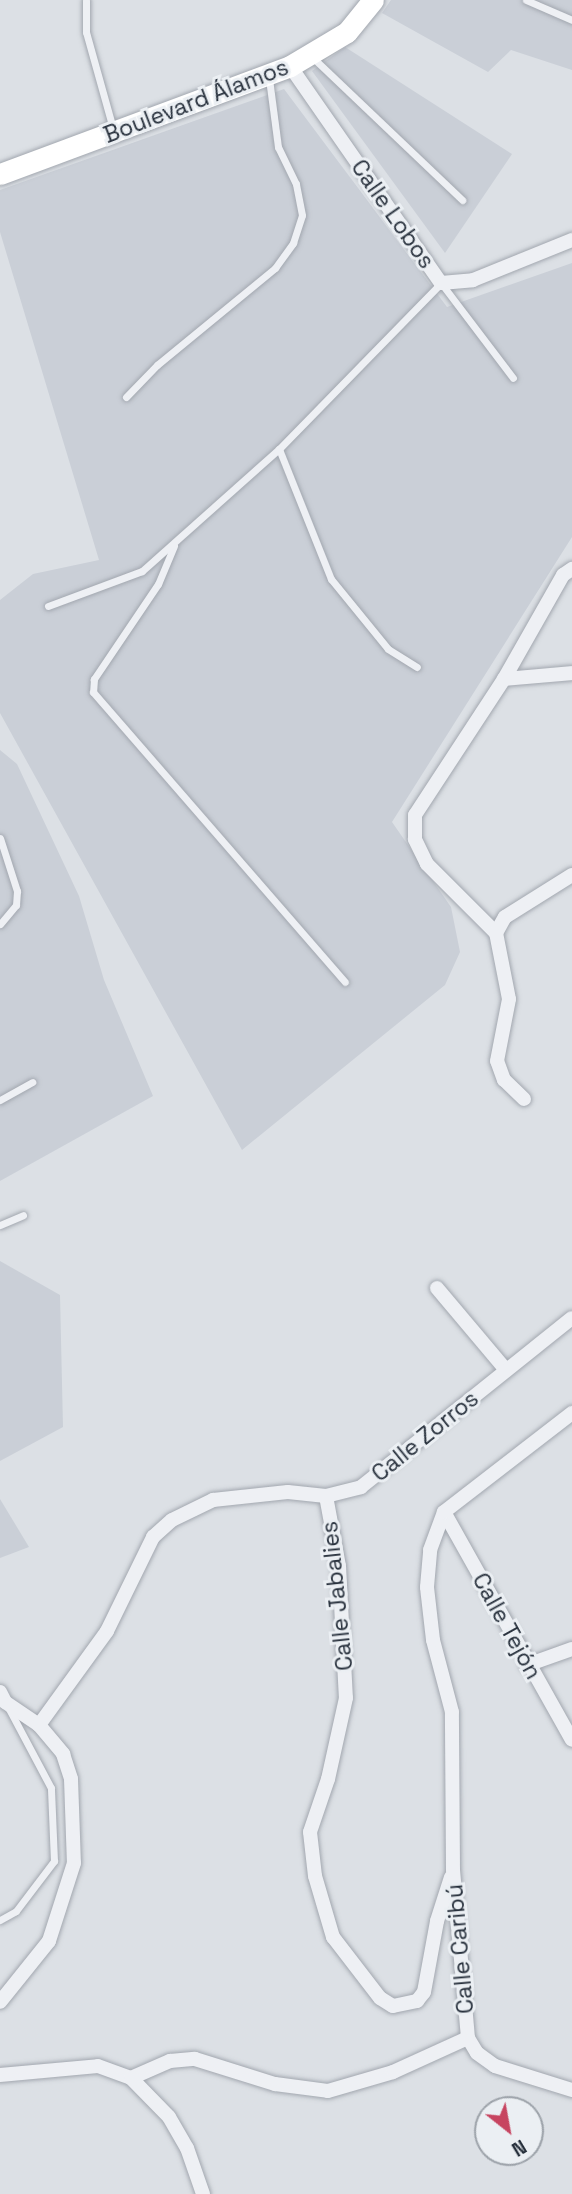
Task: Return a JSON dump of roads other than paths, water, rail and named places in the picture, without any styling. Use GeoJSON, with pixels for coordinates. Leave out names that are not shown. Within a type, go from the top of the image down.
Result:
{"type":"FeatureCollection","features":[{"type":"Feature","properties":{"kind":"main road","name":"Boulevard Álamos"},"geometry":{"type":"LineString","coordinates":[[0,174],[290,66],[311,56],[347,32],[373,0]]}},
{"type":"Feature","properties":{"kind":"street","name":"Calle Lobos"},"geometry":{"type":"LineString","coordinates":[[290,66],[441,283],[473,280],[572,240]]}},
{"type":"Feature","properties":{"kind":"street"},"geometry":{"type":"LineString","coordinates":[[524,1099],[504,1080],[497,1061],[509,999],[496,933],[426,864],[415,839],[415,815],[503,679],[563,575],[572,569]]}},
{"type":"Feature","properties":{"kind":"street"},"geometry":{"type":"LineString","coordinates":[[503,679],[572,673]]}},
{"type":"Feature","properties":{"kind":"street"},"geometry":{"type":"LineString","coordinates":[[496,933],[505,917],[572,875]]}},
{"type":"Feature","properties":{"kind":"street"},"geometry":{"type":"LineString","coordinates":[[437,1287],[506,1370]]}},
{"type":"Feature","properties":{"kind":"street","name":"Calle Zorros"},"geometry":{"type":"LineString","coordinates":[[39,1725],[107,1631],[153,1537],[172,1520],[213,1500],[288,1492],[326,1496],[361,1487],[572,1318]]}},
{"type":"Feature","properties":{"kind":"street"},"geometry":{"type":"LineString","coordinates":[[444,1512],[572,1413]]}},
{"type":"Feature","properties":{"kind":"street","name":"Calle Jabalies"},"geometry":{"type":"LineString","coordinates":[[326,1496],[339,1566],[346,1698],[328,1779],[310,1832],[315,1876],[338,1946],[380,1998],[393,2006],[417,2001],[424,1992],[437,1921],[453,1870]]}},
{"type":"Feature","properties":{"kind":"street","name":"Calle Tejón"},"geometry":{"type":"LineString","coordinates":[[444,1512],[527,1665],[572,1740]]}},
{"type":"Feature","properties":{"kind":"street","name":"Calle Caribú"},"geometry":{"type":"LineString","coordinates":[[131,2078],[170,2061],[195,2059],[275,2084],[328,2091],[393,2072],[468,2038],[453,1870],[452,1712],[433,1640],[427,1587],[430,1550],[444,1512]]}},
{"type":"Feature","properties":{"kind":"street"},"geometry":{"type":"LineString","coordinates":[[527,1665],[572,1649]]}},
{"type":"Feature","properties":{"kind":"street"},"geometry":{"type":"LineString","coordinates":[[0,2001],[49,1941],[74,1863],[71,1779],[63,1754],[39,1725],[3,1697]]}},
{"type":"Feature","properties":{"kind":"street"},"geometry":{"type":"LineString","coordinates":[[468,2038],[477,2053],[495,2066],[572,2090]]}},
{"type":"Feature","properties":{"kind":"street"},"geometry":{"type":"LineString","coordinates":[[0,2075],[98,2066],[131,2078],[169,2117],[187,2148],[203,2194]]}},
{"type":"Feature","properties":{"kind":"lane"},"geometry":{"type":"LineString","coordinates":[[86,0],[86,32],[114,133]]}},
{"type":"Feature","properties":{"kind":"lane"},"geometry":{"type":"LineString","coordinates":[[526,0],[572,20]]}},
{"type":"Feature","properties":{"kind":"lane"},"geometry":{"type":"LineString","coordinates":[[311,56],[462,200]]}},
{"type":"Feature","properties":{"kind":"lane"},"geometry":{"type":"LineString","coordinates":[[126,397],[158,365],[275,268],[293,243],[302,215],[296,184],[278,147],[268,74]]}},
{"type":"Feature","properties":{"kind":"lane"},"geometry":{"type":"LineString","coordinates":[[48,606],[142,572],[279,449],[441,283],[513,378]]}},
{"type":"Feature","properties":{"kind":"lane"},"geometry":{"type":"LineString","coordinates":[[279,449],[331,579],[388,649],[416,667]]}},
{"type":"Feature","properties":{"kind":"lane"},"geometry":{"type":"LineString","coordinates":[[176,542],[158,584],[94,679],[93,692],[345,982]]}},
{"type":"Feature","properties":{"kind":"lane"},"geometry":{"type":"LineString","coordinates":[[0,838],[17,891],[16,905],[0,924]]}},
{"type":"Feature","properties":{"kind":"lane"},"geometry":{"type":"LineString","coordinates":[[0,1100],[32,1082]]}},
{"type":"Feature","properties":{"kind":"lane"},"geometry":{"type":"LineString","coordinates":[[0,1225],[23,1215]]}},
{"type":"Feature","properties":{"kind":"lane"},"geometry":{"type":"LineString","coordinates":[[0,1920],[16,1911],[54,1861],[51,1788],[3,1697]]}}]}
